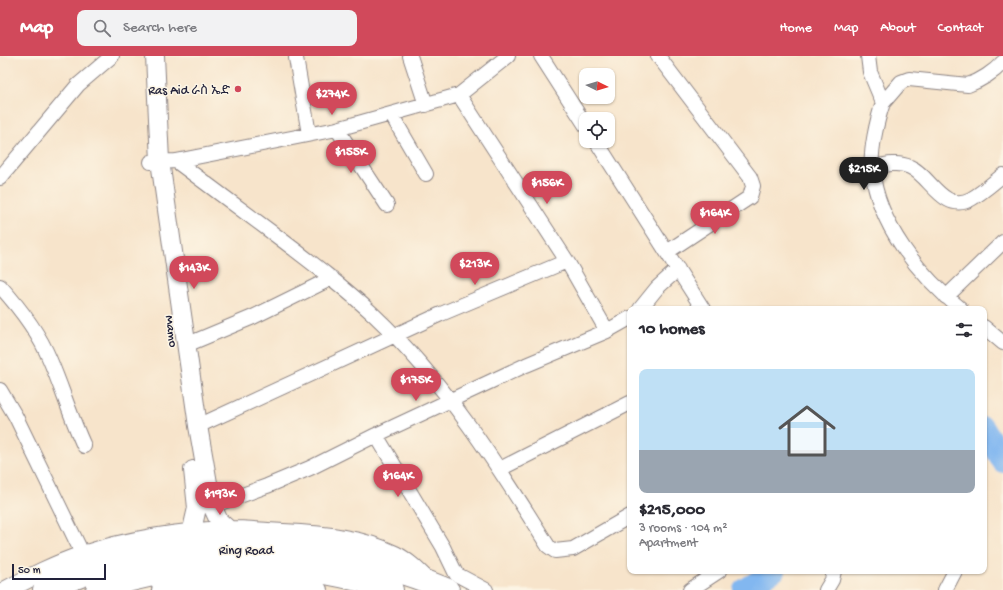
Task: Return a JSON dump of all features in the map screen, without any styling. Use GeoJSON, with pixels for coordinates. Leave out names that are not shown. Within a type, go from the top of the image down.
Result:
{"type":"FeatureCollection","features":[{"type":"Feature","properties":{"kind":"highway","name":"Ring Road"},"geometry":{"type":"LineString","coordinates":[[44,590],[113,565],[157,556],[201,550],[241,548],[298,550],[354,559],[428,582],[448,590]]}},
{"type":"Feature","properties":{"kind":"highway","name":"Ring Road"},"geometry":{"type":"LineString","coordinates":[[97,590],[125,581],[164,572],[217,566],[267,566],[323,573],[374,584],[392,590]]}},
{"type":"Feature","properties":{"kind":"street"},"geometry":{"type":"LineString","coordinates":[[0,178],[78,85],[112,56]]}},
{"type":"Feature","properties":{"kind":"street","name":"Mamo"},"geometry":{"type":"LineString","coordinates":[[145,56],[162,161],[197,491],[197,508],[191,534]]}},
{"type":"Feature","properties":{"kind":"street"},"geometry":{"type":"LineString","coordinates":[[155,56],[162,161],[198,426],[212,506],[219,521],[229,530]]}},
{"type":"Feature","properties":{"kind":"street"},"geometry":{"type":"LineString","coordinates":[[410,56],[426,104]]}},
{"type":"Feature","properties":{"kind":"street"},"geometry":{"type":"LineString","coordinates":[[162,161],[337,128],[459,95],[508,56]]}},
{"type":"Feature","properties":{"kind":"street"},"geometry":{"type":"LineString","coordinates":[[541,56],[579,115]]}},
{"type":"Feature","properties":{"kind":"street"},"geometry":{"type":"LineString","coordinates":[[658,56],[750,177],[753,186],[750,197],[667,252]]}},
{"type":"Feature","properties":{"kind":"street"},"geometry":{"type":"LineString","coordinates":[[868,56],[870,72],[883,103]]}},
{"type":"Feature","properties":{"kind":"street"},"geometry":{"type":"LineString","coordinates":[[296,58],[309,134]]}},
{"type":"Feature","properties":{"kind":"street"},"geometry":{"type":"LineString","coordinates":[[957,306],[946,297],[918,268],[888,222],[871,168],[877,123],[883,103],[900,82],[909,79],[968,85],[998,67],[1003,62]]}},
{"type":"Feature","properties":{"kind":"street"},"geometry":{"type":"LineString","coordinates":[[459,95],[567,261],[607,331]]}},
{"type":"Feature","properties":{"kind":"street"},"geometry":{"type":"LineString","coordinates":[[391,114],[426,174]]}},
{"type":"Feature","properties":{"kind":"street"},"geometry":{"type":"LineString","coordinates":[[337,128],[386,205]]}},
{"type":"Feature","properties":{"kind":"street"},"geometry":{"type":"LineString","coordinates":[[600,148],[701,306]]}},
{"type":"Feature","properties":{"kind":"street"},"geometry":{"type":"LineString","coordinates":[[162,161],[332,278],[374,315],[451,400],[500,469],[548,546],[555,552],[573,549],[627,518]]}},
{"type":"Feature","properties":{"kind":"street"},"geometry":{"type":"LineString","coordinates":[[871,168],[890,164],[913,168],[943,196],[951,201],[970,200],[1003,175]]}},
{"type":"Feature","properties":{"kind":"street"},"geometry":{"type":"LineString","coordinates":[[946,297],[1003,242]]}},
{"type":"Feature","properties":{"kind":"street"},"geometry":{"type":"LineString","coordinates":[[198,426],[441,314],[567,261]]}},
{"type":"Feature","properties":{"kind":"street"},"geometry":{"type":"LineString","coordinates":[[642,306],[657,288],[678,269]]}},
{"type":"Feature","properties":{"kind":"street"},"geometry":{"type":"LineString","coordinates":[[186,345],[253,317],[332,278]]}},
{"type":"Feature","properties":{"kind":"street"},"geometry":{"type":"LineString","coordinates":[[0,286],[14,302],[50,358],[72,420],[84,446]]}},
{"type":"Feature","properties":{"kind":"street"},"geometry":{"type":"LineString","coordinates":[[212,506],[267,486],[310,468],[376,435],[526,365],[607,331],[627,320]]}},
{"type":"Feature","properties":{"kind":"street"},"geometry":{"type":"LineString","coordinates":[[987,330],[1003,343]]}},
{"type":"Feature","properties":{"kind":"street"},"geometry":{"type":"LineString","coordinates":[[0,390],[16,417],[83,555]]}},
{"type":"Feature","properties":{"kind":"street"},"geometry":{"type":"LineString","coordinates":[[500,469],[627,405]]}},
{"type":"Feature","properties":{"kind":"street"},"geometry":{"type":"LineString","coordinates":[[376,435],[443,548],[456,574],[486,590]]}},
{"type":"Feature","properties":{"kind":"street"},"geometry":{"type":"LineString","coordinates":[[6,590],[36,574],[83,555],[125,544],[229,530],[335,536],[365,544],[396,556],[410,565],[428,582]]}},
{"type":"Feature","properties":{"kind":"street"},"geometry":{"type":"LineString","coordinates":[[690,590],[714,574]]}},
{"type":"Feature","properties":{"kind":"street"},"geometry":{"type":"LineString","coordinates":[[826,590],[832,580],[833,574]]}},
{"type":"Feature","properties":{"kind":"street"},"geometry":{"type":"LineString","coordinates":[[945,590],[953,574]]}},
{"type":"Feature","properties":{"kind":"street"},"geometry":{"type":"LineString","coordinates":[[161,590],[201,585],[247,586],[281,584],[318,590]]}},
{"type":"Feature","properties":{"kind":"waterway"},"geometry":{"type":"LineString","coordinates":[[987,433],[1003,462]]}},
{"type":"Feature","properties":{"kind":"waterway"},"geometry":{"type":"LineString","coordinates":[[744,590],[769,574]]}},
{"type":"Feature","properties":{"kind":"place","name":"Ras Aid ራስ ኤድ"},"geometry":{"type":"Point","coordinates":[238,89]}}]}
